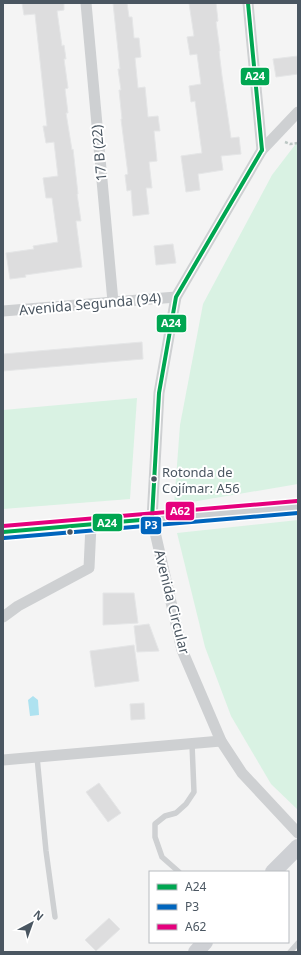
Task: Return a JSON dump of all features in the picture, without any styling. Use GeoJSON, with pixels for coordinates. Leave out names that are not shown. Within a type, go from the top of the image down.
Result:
{"type":"FeatureCollection","features":[{"type":"Feature","properties":{"kind":"main road"},"geometry":{"type":"LineString","coordinates":[[3,532],[298,507]]}},
{"type":"Feature","properties":{"kind":"main road"},"geometry":{"type":"LineString","coordinates":[[274,871],[298,847]]}},
{"type":"Feature","properties":{"kind":"main road"},"geometry":{"type":"LineString","coordinates":[[196,952],[204,943]]}},
{"type":"Feature","properties":{"kind":"street","name":"17 B (22)"},"geometry":{"type":"LineString","coordinates":[[86,3],[113,302]]}},
{"type":"Feature","properties":{"kind":"street"},"geometry":{"type":"LineString","coordinates":[[248,3],[262,150]]}},
{"type":"Feature","properties":{"kind":"street","name":"Avenida Circular"},"geometry":{"type":"LineString","coordinates":[[298,112],[262,150],[176,297],[159,393],[152,520],[182,650],[221,742],[242,772],[298,833]]}},
{"type":"Feature","properties":{"kind":"street","name":"Avenida Segunda (94)"},"geometry":{"type":"LineString","coordinates":[[3,311],[176,297]]}},
{"type":"Feature","properties":{"kind":"street"},"geometry":{"type":"LineString","coordinates":[[3,617],[18,606],[89,568],[91,525]]}},
{"type":"Feature","properties":{"kind":"street"},"geometry":{"type":"LineString","coordinates":[[3,760],[221,742]]}},
{"type":"Feature","properties":{"kind":"lane"},"geometry":{"type":"LineString","coordinates":[[178,871],[162,857],[154,837],[155,824],[165,816],[176,813],[186,804],[194,792],[192,744]]}},
{"type":"Feature","properties":{"kind":"lane"},"geometry":{"type":"LineString","coordinates":[[37,757],[46,851],[55,917]]}},
{"type":"Feature","properties":{"kind":"lane"},"geometry":{"type":"LineString","coordinates":[[290,952],[298,943]]}},
{"type":"Feature","properties":{"kind":"green space"},"geometry":{"type":"Polygon","coordinates":[[[298,141],[298,484],[174,505],[180,425],[203,304],[272,175],[298,141]]]}},
{"type":"Feature","properties":{"kind":"green space"},"geometry":{"type":"Polygon","coordinates":[[[137,398],[130,499],[3,509],[3,410],[137,398]]]}},
{"type":"Feature","properties":{"kind":"green space"},"geometry":{"type":"Polygon","coordinates":[[[298,520],[298,810],[271,784],[231,716],[205,647],[177,533],[298,520]]]}},
{"type":"Feature","properties":{"kind":"water"},"geometry":{"type":"Polygon","coordinates":[[[33,696],[38,700],[39,715],[30,716],[28,700],[33,696]]]}},
{"type":"Feature","properties":{"kind":"building"},"geometry":{"type":"Polygon","coordinates":[[[22,3],[64,3],[64,10],[57,11],[62,46],[64,45],[66,59],[64,59],[68,88],[65,89],[68,113],[66,113],[72,150],[73,149],[81,221],[76,221],[82,267],[25,275],[26,277],[10,279],[6,253],[34,249],[33,246],[58,242],[52,198],[46,198],[43,178],[58,176],[54,142],[46,143],[43,126],[47,126],[35,14],[24,15],[22,3]]]}},
{"type":"Feature","properties":{"kind":"building"},"geometry":{"type":"Polygon","coordinates":[[[113,3],[127,3],[129,17],[132,17],[134,38],[139,38],[141,57],[135,58],[138,88],[145,87],[148,117],[158,116],[160,131],[154,131],[157,161],[149,162],[152,188],[146,188],[149,214],[133,216],[131,190],[127,191],[125,175],[128,174],[121,119],[119,90],[121,90],[118,69],[120,69],[113,3]]]}},
{"type":"Feature","properties":{"kind":"building"},"geometry":{"type":"Polygon","coordinates":[[[189,3],[216,3],[219,51],[231,138],[239,137],[241,154],[221,156],[223,170],[198,174],[200,190],[186,192],[181,156],[202,153],[195,101],[191,102],[189,86],[201,84],[197,54],[190,55],[187,37],[194,36],[189,3]]]}},
{"type":"Feature","properties":{"kind":"building"},"geometry":{"type":"Polygon","coordinates":[[[298,56],[298,74],[276,77],[273,59],[298,56]]]}},
{"type":"Feature","properties":{"kind":"building"},"geometry":{"type":"Polygon","coordinates":[[[173,244],[176,263],[156,265],[154,246],[173,244]]]}},
{"type":"Feature","properties":{"kind":"building"},"geometry":{"type":"Polygon","coordinates":[[[142,342],[143,359],[3,371],[3,354],[142,342]]]}},
{"type":"Feature","properties":{"kind":"building"},"geometry":{"type":"Polygon","coordinates":[[[103,593],[134,593],[138,623],[103,625],[103,593]]]}},
{"type":"Feature","properties":{"kind":"building"},"geometry":{"type":"Polygon","coordinates":[[[149,624],[159,651],[137,652],[134,626],[149,624]]]}},
{"type":"Feature","properties":{"kind":"building"},"geometry":{"type":"Polygon","coordinates":[[[134,645],[139,681],[95,687],[90,651],[134,645]]]}},
{"type":"Feature","properties":{"kind":"building"},"geometry":{"type":"Polygon","coordinates":[[[144,703],[145,719],[131,720],[130,704],[144,703]]]}},
{"type":"Feature","properties":{"kind":"building"},"geometry":{"type":"Polygon","coordinates":[[[99,783],[121,813],[108,822],[86,792],[99,783]]]}},
{"type":"Feature","properties":{"kind":"building"},"geometry":{"type":"Polygon","coordinates":[[[109,918],[120,929],[96,951],[85,940],[109,918]]]}},
{"type":"Feature","properties":{"kind":"transit line","name":"A24"},"geometry":{"type":"LineString","coordinates":[[248,3],[262,150]]}},
{"type":"Feature","properties":{"kind":"transit line","name":"A24"},"geometry":{"type":"LineString","coordinates":[[152,519],[159,393],[176,297],[262,150]]}},
{"type":"Feature","properties":{"kind":"transit line","name":"A62"},"geometry":{"type":"LineString","coordinates":[[3,526],[297,501]]}},
{"type":"Feature","properties":{"kind":"transit line","name":"P3"},"geometry":{"type":"LineString","coordinates":[[4,538],[298,513]]}},
{"type":"Feature","properties":{"kind":"transit line","name":"A24"},"geometry":{"type":"LineString","coordinates":[[3,532],[152,519]]}},
{"type":"Feature","properties":{"kind":"place","name":"Rotonda de Cojímar: A56"},"geometry":{"type":"Point","coordinates":[154,479]}}]}
